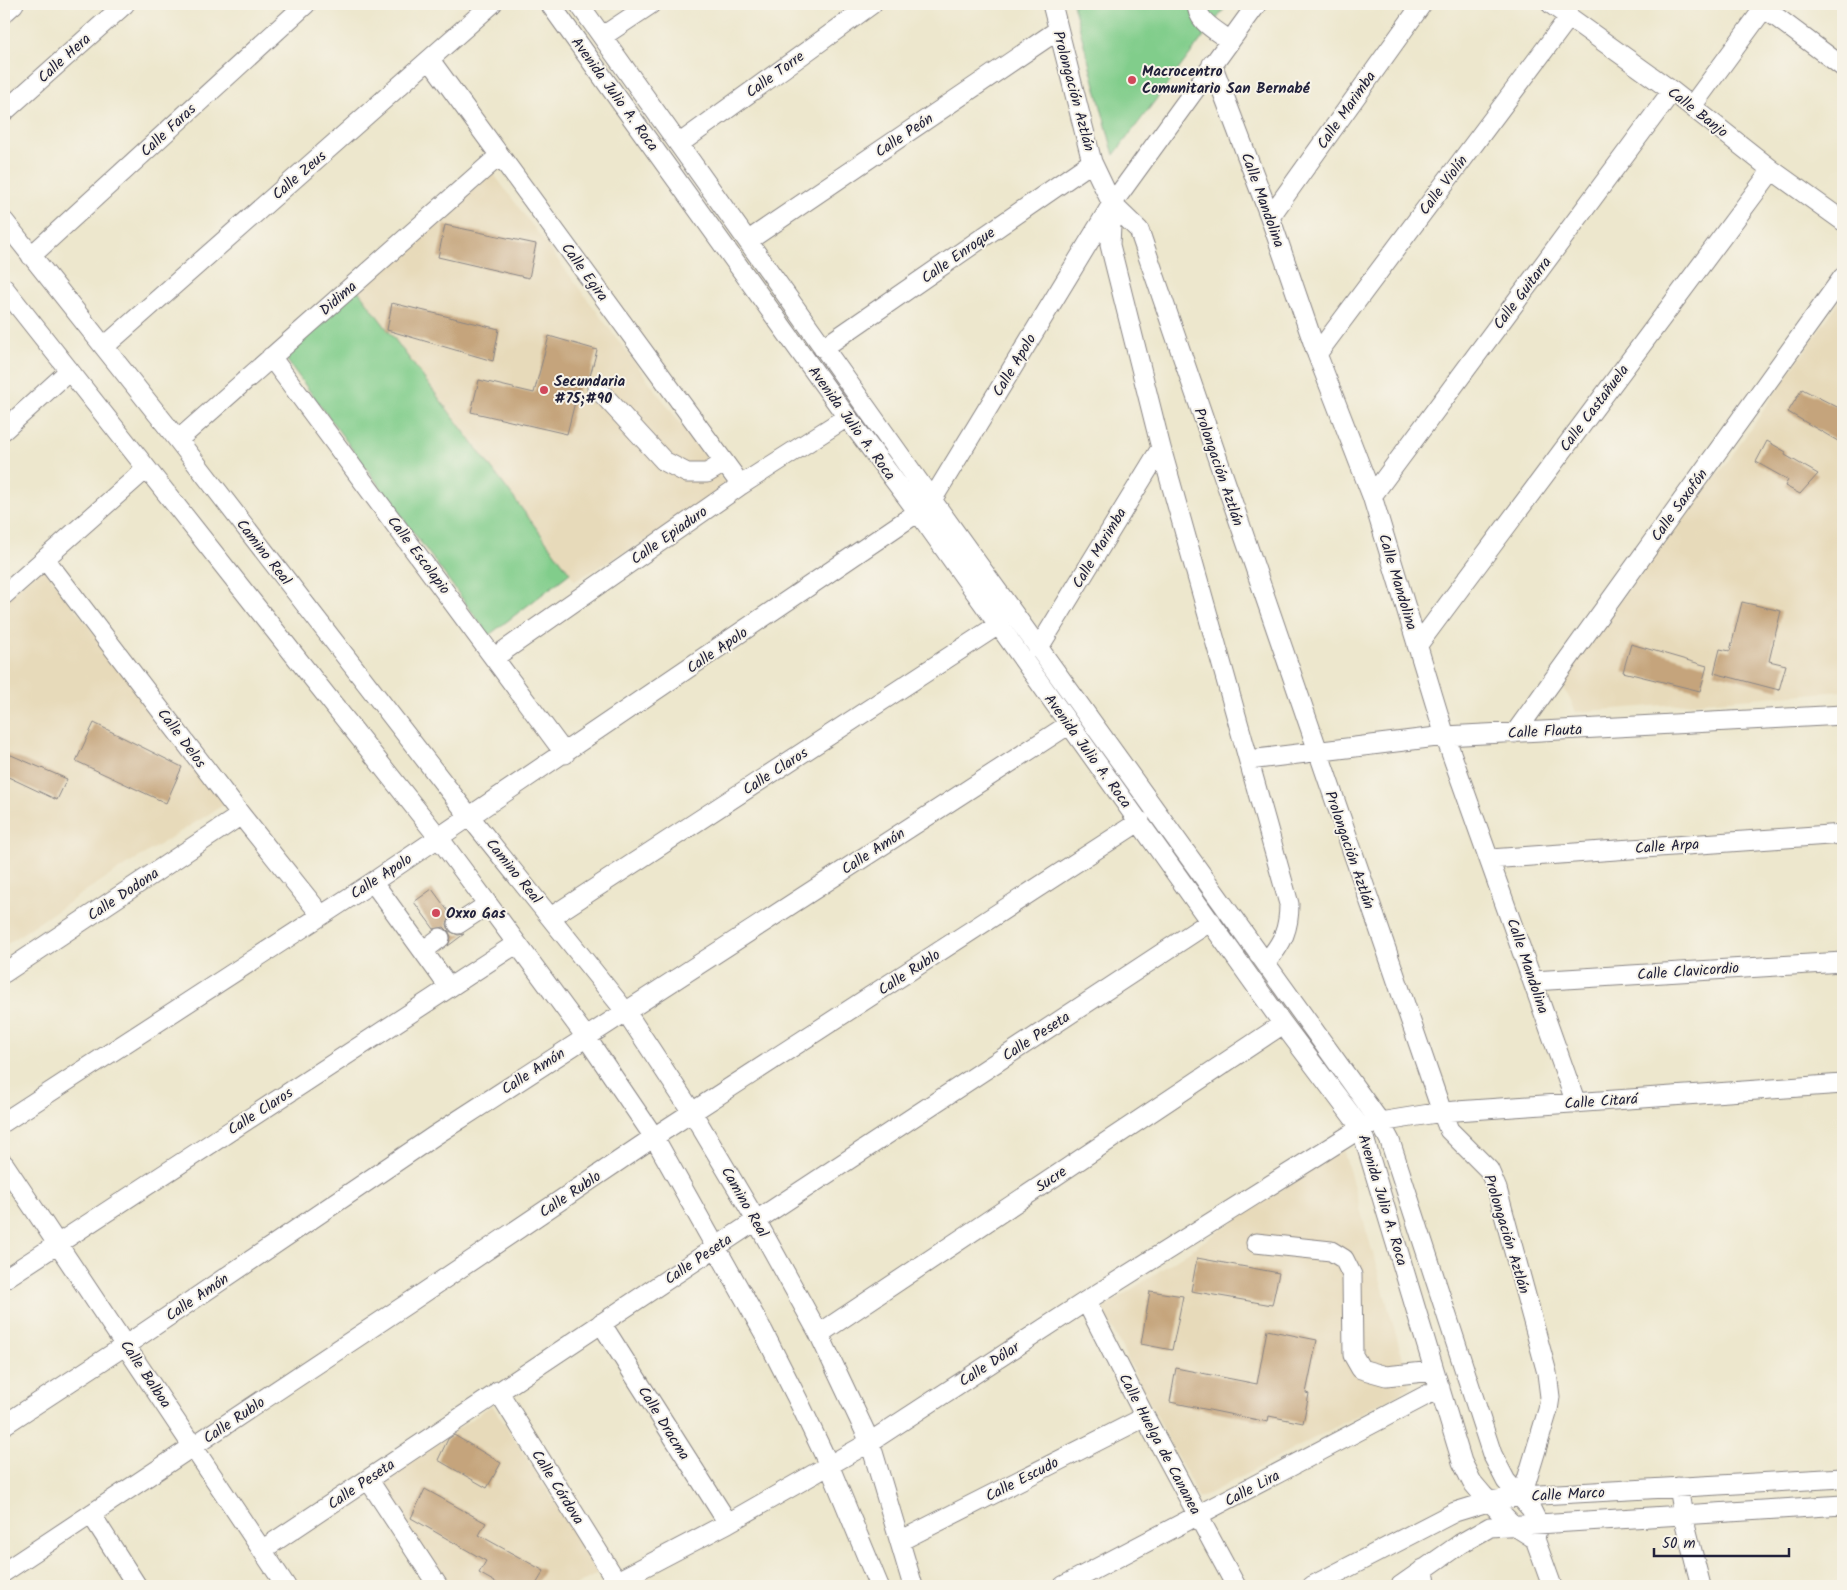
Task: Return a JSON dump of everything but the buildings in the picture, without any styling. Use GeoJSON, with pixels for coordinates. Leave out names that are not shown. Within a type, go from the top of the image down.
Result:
{"type":"FeatureCollection","features":[{"type":"Feature","properties":{"kind":"street"},"geometry":{"type":"LineString","coordinates":[[4,13],[14,4]]}},
{"type":"Feature","properties":{"kind":"street","name":"Calle Hera"},"geometry":{"type":"LineString","coordinates":[[4,112],[125,4]]}},
{"type":"Feature","properties":{"kind":"street","name":"Calle Faras"},"geometry":{"type":"LineString","coordinates":[[31,256],[306,4]]}},
{"type":"Feature","properties":{"kind":"street","name":"Calle Zeus"},"geometry":{"type":"LineString","coordinates":[[104,347],[492,4]]}},
{"type":"Feature","properties":{"kind":"street","name":"Avenida Julio A. Roca"},"geometry":{"type":"LineString","coordinates":[[550,4],[846,417],[925,506],[1038,649],[1380,1122],[1392,1148],[1492,1454],[1506,1481],[1522,1496],[1536,1531],[1552,1586]]}},
{"type":"Feature","properties":{"kind":"street","name":"Avenida Julio A. Roca"},"geometry":{"type":"LineString","coordinates":[[579,4],[749,240],[823,348],[925,506],[998,625],[1068,725],[1140,821],[1283,1024],[1361,1128],[1467,1474],[1476,1488],[1513,1524]]}},
{"type":"Feature","properties":{"kind":"street"},"geometry":{"type":"LineString","coordinates":[[603,36],[651,4]]}},
{"type":"Feature","properties":{"kind":"street","name":"Calle Torre"},"geometry":{"type":"LineString","coordinates":[[679,144],[872,4]]}},
{"type":"Feature","properties":{"kind":"street","name":"Prolongación Aztlán"},"geometry":{"type":"LineString","coordinates":[[1052,4],[1092,162],[1112,204],[1139,230],[1316,750],[1442,1112],[1449,1130],[1489,1170],[1496,1189],[1547,1373],[1550,1397],[1548,1410],[1522,1496]]}},
{"type":"Feature","properties":{"kind":"street"},"geometry":{"type":"LineString","coordinates":[[1197,4],[1197,13],[1202,20],[1230,41]]}},
{"type":"Feature","properties":{"kind":"street","name":"Calle Apolo"},"geometry":{"type":"LineString","coordinates":[[4,1122],[373,882],[469,816],[565,754],[925,506],[1112,204],[1257,4]]}},
{"type":"Feature","properties":{"kind":"street","name":"Calle Marimba"},"geometry":{"type":"LineString","coordinates":[[1270,217],[1422,4]]}},
{"type":"Feature","properties":{"kind":"street","name":"Calle Banjo"},"geometry":{"type":"LineString","coordinates":[[1551,4],[1672,91],[1772,170],[1843,221]]}},
{"type":"Feature","properties":{"kind":"street"},"geometry":{"type":"LineString","coordinates":[[1692,106],[1765,6],[1843,67]]}},
{"type":"Feature","properties":{"kind":"street","name":"Calle Violín"},"geometry":{"type":"LineString","coordinates":[[1318,354],[1569,17]]}},
{"type":"Feature","properties":{"kind":"street","name":"Calle Peón"},"geometry":{"type":"LineString","coordinates":[[749,240],[1058,30]]}},
{"type":"Feature","properties":{"kind":"street","name":"Calle Egira"},"geometry":{"type":"LineString","coordinates":[[430,60],[741,484]]}},
{"type":"Feature","properties":{"kind":"street","name":"Calle Mandolina"},"geometry":{"type":"LineString","coordinates":[[1212,64],[1372,496],[1445,736],[1576,1103]]}},
{"type":"Feature","properties":{"kind":"street","name":"Calle Guitarra"},"geometry":{"type":"LineString","coordinates":[[1372,496],[1672,91]]}},
{"type":"Feature","properties":{"kind":"street","name":"Didima"},"geometry":{"type":"LineString","coordinates":[[178,440],[499,156]]}},
{"type":"Feature","properties":{"kind":"street","name":"Calle Enroque"},"geometry":{"type":"LineString","coordinates":[[823,348],[1092,162]]}},
{"type":"Feature","properties":{"kind":"street","name":"Calle Castañuela"},"geometry":{"type":"LineString","coordinates":[[1417,646],[1772,170]]}},
{"type":"Feature","properties":{"kind":"street","name":"Prolongación Aztlán"},"geometry":{"type":"LineString","coordinates":[[1112,204],[1110,245],[1161,448],[1289,904],[1286,934],[1280,945],[1266,962]]}},
{"type":"Feature","properties":{"kind":"street","name":"Camino Real"},"geometry":{"type":"LineString","coordinates":[[4,221],[178,440],[469,816],[626,1012],[692,1112],[756,1220],[819,1334],[870,1442],[913,1586]]}},
{"type":"Feature","properties":{"kind":"street","name":"Calle Saxofón"},"geometry":{"type":"LineString","coordinates":[[1515,733],[1843,278]]}},
{"type":"Feature","properties":{"kind":"street"},"geometry":{"type":"LineString","coordinates":[[4,288],[439,838],[586,1037],[654,1137],[764,1333],[829,1465],[879,1586]]}},
{"type":"Feature","properties":{"kind":"street","name":"Calle Escolapio"},"geometry":{"type":"LineString","coordinates":[[271,357],[565,754]]}},
{"type":"Feature","properties":{"kind":"street"},"geometry":{"type":"LineString","coordinates":[[4,430],[69,371]]}},
{"type":"Feature","properties":{"kind":"street"},"geometry":{"type":"LineString","coordinates":[[597,388],[664,461],[687,473],[707,473],[724,462]]}},
{"type":"Feature","properties":{"kind":"street","name":"Calle Epiaduro"},"geometry":{"type":"LineString","coordinates":[[495,657],[741,484],[846,417]]}},
{"type":"Feature","properties":{"kind":"street","name":"Calle Marimba"},"geometry":{"type":"LineString","coordinates":[[1038,649],[1161,448]]}},
{"type":"Feature","properties":{"kind":"street"},"geometry":{"type":"LineString","coordinates":[[4,595],[146,469]]}},
{"type":"Feature","properties":{"kind":"street","name":"Calle Delos"},"geometry":{"type":"LineString","coordinates":[[45,559],[241,815],[321,915]]}},
{"type":"Feature","properties":{"kind":"street","name":"Calle Claros"},"geometry":{"type":"LineString","coordinates":[[551,917],[998,625]]}},
{"type":"Feature","properties":{"kind":"street","name":"Calle Flauta"},"geometry":{"type":"LineString","coordinates":[[1249,760],[1316,750],[1445,736],[1843,715]]}},
{"type":"Feature","properties":{"kind":"street","name":"Calle Amón"},"geometry":{"type":"LineString","coordinates":[[4,1425],[126,1345],[434,1136],[1068,725]]}},
{"type":"Feature","properties":{"kind":"street","name":"Calle Dodona"},"geometry":{"type":"LineString","coordinates":[[4,973],[241,815]]}},
{"type":"Feature","properties":{"kind":"street","name":"Calle Rublo"},"geometry":{"type":"LineString","coordinates":[[4,1572],[654,1137],[1140,821]]}},
{"type":"Feature","properties":{"kind":"street","name":"Calle Arpa"},"geometry":{"type":"LineString","coordinates":[[1490,859],[1843,834]]}},
{"type":"Feature","properties":{"kind":"street"},"geometry":{"type":"LineString","coordinates":[[373,882],[449,987]]}},
{"type":"Feature","properties":{"kind":"street"},"geometry":{"type":"LineString","coordinates":[[458,924],[487,905]]}},
{"type":"Feature","properties":{"kind":"street","name":"Calle Peseta"},"geometry":{"type":"LineString","coordinates":[[262,1550],[498,1391],[1211,921]]}},
{"type":"Feature","properties":{"kind":"street"},"geometry":{"type":"LineString","coordinates":[[422,951],[440,938]]}},
{"type":"Feature","properties":{"kind":"street","name":"Calle Claros"},"geometry":{"type":"LineString","coordinates":[[4,1279],[516,944]]}},
{"type":"Feature","properties":{"kind":"street","name":"Calle Clavicordio"},"geometry":{"type":"LineString","coordinates":[[1533,981],[1843,962]]}},
{"type":"Feature","properties":{"kind":"street","name":"Sucre"},"geometry":{"type":"LineString","coordinates":[[819,1334],[1283,1024]]}},
{"type":"Feature","properties":{"kind":"street","name":"Calle Citará"},"geometry":{"type":"LineString","coordinates":[[1361,1128],[1380,1122],[1442,1112],[1843,1084]]}},
{"type":"Feature","properties":{"kind":"street","name":"Calle Dólar"},"geometry":{"type":"LineString","coordinates":[[613,1584],[728,1523],[870,1442],[1086,1301],[1361,1128]]}},
{"type":"Feature","properties":{"kind":"street","name":"Calle Balboa"},"geometry":{"type":"LineString","coordinates":[[4,1164],[286,1586]]}},
{"type":"Feature","properties":{"kind":"street"},"geometry":{"type":"LineString","coordinates":[[1256,1243],[1331,1251],[1344,1259],[1352,1275],[1353,1355],[1361,1369],[1386,1376],[1437,1380]]}},
{"type":"Feature","properties":{"kind":"street","name":"Calle Huelga de Cananea"},"geometry":{"type":"LineString","coordinates":[[1086,1301],[1145,1417],[1236,1586]]}},
{"type":"Feature","properties":{"kind":"street","name":"Calle Dracma"},"geometry":{"type":"LineString","coordinates":[[601,1324],[728,1523]]}},
{"type":"Feature","properties":{"kind":"street","name":"Calle Lira"},"geometry":{"type":"LineString","coordinates":[[1063,1586],[1198,1516],[1437,1380]]}},
{"type":"Feature","properties":{"kind":"street","name":"Calle Córdova"},"geometry":{"type":"LineString","coordinates":[[498,1391],[613,1584]]}},
{"type":"Feature","properties":{"kind":"street","name":"Calle Escudo"},"geometry":{"type":"LineString","coordinates":[[900,1541],[1145,1417]]}},
{"type":"Feature","properties":{"kind":"street","name":"Calle Marco"},"geometry":{"type":"LineString","coordinates":[[1312,1586],[1455,1512],[1491,1502],[1522,1496],[1843,1478]]}},
{"type":"Feature","properties":{"kind":"street"},"geometry":{"type":"LineString","coordinates":[[368,1479],[438,1586]]}},
{"type":"Feature","properties":{"kind":"street"},"geometry":{"type":"LineString","coordinates":[[1678,1487],[1682,1516],[1701,1586]]}},
{"type":"Feature","properties":{"kind":"street","name":"Calle Marco"},"geometry":{"type":"LineString","coordinates":[[1400,1586],[1425,1578],[1481,1532],[1490,1528],[1513,1524],[1536,1531],[1682,1516],[1843,1505]]}},
{"type":"Feature","properties":{"kind":"street"},"geometry":{"type":"LineString","coordinates":[[90,1514],[137,1586]]}},
{"type":"Feature","properties":{"kind":"shaded area","name":"Secundaria #75;#90"},"geometry":{"type":"Polygon","coordinates":[[[493,173],[731,491],[575,581],[357,289],[493,173]]]}},
{"type":"Feature","properties":{"kind":"shaded area"},"geometry":{"type":"Polygon","coordinates":[[[1843,296],[1843,691],[1576,712],[1560,679],[1728,461],[1843,296]]]}},
{"type":"Feature","properties":{"kind":"shaded area"},"geometry":{"type":"Polygon","coordinates":[[[42,566],[225,804],[93,886],[4,946],[4,602],[42,566]]]}},
{"type":"Feature","properties":{"kind":"shaded area"},"geometry":{"type":"Polygon","coordinates":[[[1343,1149],[1411,1387],[1199,1499],[1102,1309],[1343,1149]]]}},
{"type":"Feature","properties":{"kind":"shaded area"},"geometry":{"type":"Polygon","coordinates":[[[492,1405],[600,1572],[575,1586],[446,1586],[380,1483],[492,1405]]]}},
{"type":"Feature","properties":{"kind":"green space","name":"Macrocentro Comunitario San Bernabé"},"geometry":{"type":"Polygon","coordinates":[[[1073,4],[1228,4],[1114,155],[1073,4]]]}},
{"type":"Feature","properties":{"kind":"green space"},"geometry":{"type":"Polygon","coordinates":[[[357,289],[570,573],[489,635],[283,355],[357,289]]]}},
{"type":"Feature","properties":{"kind":"place","name":"Macrocentro Comunitario San Bernabé"},"geometry":{"type":"Point","coordinates":[1132,80]}},
{"type":"Feature","properties":{"kind":"place","name":"Secundaria #75;#90"},"geometry":{"type":"Point","coordinates":[544,390]}},
{"type":"Feature","properties":{"kind":"place","name":"Oxxo Gas"},"geometry":{"type":"Point","coordinates":[436,913]}}]}
